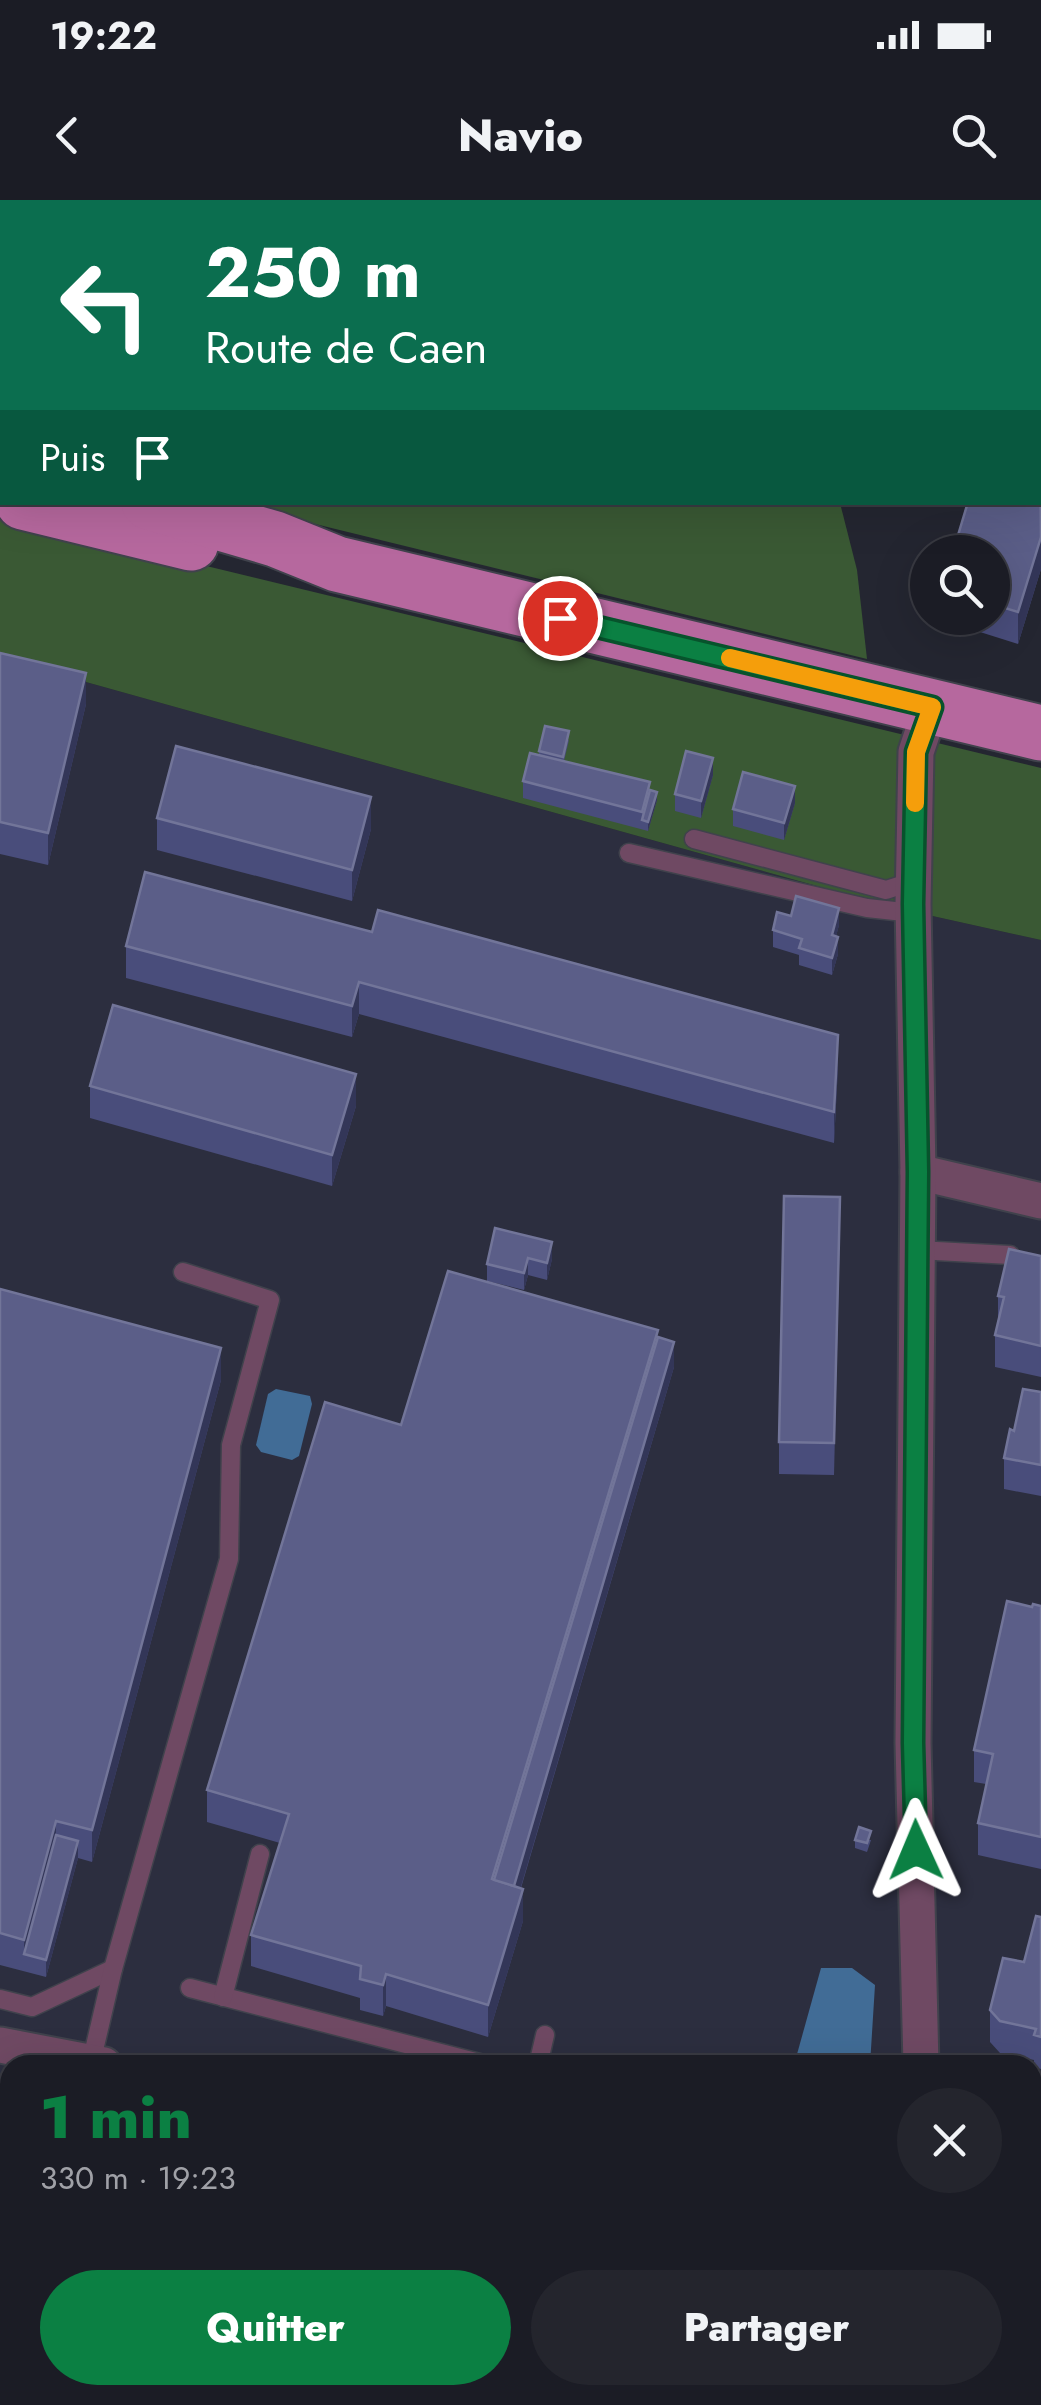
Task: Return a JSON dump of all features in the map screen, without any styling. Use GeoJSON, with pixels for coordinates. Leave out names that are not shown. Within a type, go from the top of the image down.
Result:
{"type":"FeatureCollection","features":[{"type":"Feature","properties":{"kind":"main road"},"geometry":{"type":"LineString","coordinates":[[36,505],[270,560],[337,564]]}},
{"type":"Feature","properties":{"kind":"main road"},"geometry":{"type":"LineString","coordinates":[[159,505],[275,539],[337,564],[1041,733]]}},
{"type":"Feature","properties":{"kind":"street"},"geometry":{"type":"LineString","coordinates":[[921,2055],[913,1743],[918,1250],[914,897],[916,752],[932,707]]}},
{"type":"Feature","properties":{"kind":"street"},"geometry":{"type":"LineString","coordinates":[[918,1172],[1041,1201]]}},
{"type":"Feature","properties":{"kind":"street"},"geometry":{"type":"LineString","coordinates":[[0,2045],[52,2055]]}},
{"type":"Feature","properties":{"kind":"lane"},"geometry":{"type":"LineString","coordinates":[[694,839],[914,897]]}},
{"type":"Feature","properties":{"kind":"lane"},"geometry":{"type":"LineString","coordinates":[[629,853],[867,908],[914,897]]}},
{"type":"Feature","properties":{"kind":"lane"},"geometry":{"type":"LineString","coordinates":[[918,1250],[1010,1256]]}},
{"type":"Feature","properties":{"kind":"lane"},"geometry":{"type":"LineString","coordinates":[[99,2055],[113,1968],[229,1560],[232,1445],[270,1300],[183,1272]]}},
{"type":"Feature","properties":{"kind":"lane"},"geometry":{"type":"LineString","coordinates":[[223,1997],[260,1854]]}},
{"type":"Feature","properties":{"kind":"lane"},"geometry":{"type":"LineString","coordinates":[[0,1999],[32,2007],[113,1968]]}},
{"type":"Feature","properties":{"kind":"lane"},"geometry":{"type":"LineString","coordinates":[[190,1988],[448,2055]]}},
{"type":"Feature","properties":{"kind":"lane"},"geometry":{"type":"LineString","coordinates":[[541,2055],[546,2036]]}},
{"type":"Feature","properties":{"kind":"shaded area"},"geometry":{"type":"Polygon","coordinates":[[[0,505],[8,505],[61,531],[0,516],[0,505]]]}},
{"type":"Feature","properties":{"kind":"shaded area"},"geometry":{"type":"Polygon","coordinates":[[[0,658],[892,907],[1041,940],[1041,2055],[0,2055],[0,658]]]}},
{"type":"Feature","properties":{"kind":"green space"},"geometry":{"type":"Polygon","coordinates":[[[237,505],[841,505],[857,570],[867,659],[237,505]]]}},
{"type":"Feature","properties":{"kind":"green space"},"geometry":{"type":"Polygon","coordinates":[[[0,516],[1041,768],[1041,940],[892,907],[0,658],[0,516]]]}},
{"type":"Feature","properties":{"kind":"water"},"geometry":{"type":"Polygon","coordinates":[[[276,1389],[310,1396],[312,1404],[299,1456],[292,1460],[261,1452],[256,1445],[268,1394],[276,1389]]]}},
{"type":"Feature","properties":{"kind":"water"},"geometry":{"type":"Polygon","coordinates":[[[821,1968],[852,1968],[875,1985],[871,2055],[797,2055],[821,1968]]]}},
{"type":"Feature","properties":{"kind":"building"},"geometry":{"type":"Polygon","coordinates":[[[967,505],[1041,505],[1041,537],[1018,612],[1010,610],[1010,535],[958,535],[967,505]]]}},
{"type":"Feature","properties":{"kind":"building"},"geometry":{"type":"Polygon","coordinates":[[[0,653],[86,673],[48,833],[0,822],[0,653]]]}},
{"type":"Feature","properties":{"kind":"building"},"geometry":{"type":"Polygon","coordinates":[[[545,726],[569,731],[563,757],[539,751],[545,726]]]}},
{"type":"Feature","properties":{"kind":"building"},"geometry":{"type":"Polygon","coordinates":[[[176,746],[371,797],[352,870],[157,818],[176,746]]]}},
{"type":"Feature","properties":{"kind":"building"},"geometry":{"type":"Polygon","coordinates":[[[686,751],[713,758],[701,801],[675,794],[686,751]]]}},
{"type":"Feature","properties":{"kind":"building"},"geometry":{"type":"Polygon","coordinates":[[[530,753],[650,782],[642,812],[523,781],[530,753]]]}},
{"type":"Feature","properties":{"kind":"building"},"geometry":{"type":"Polygon","coordinates":[[[743,772],[795,786],[784,823],[733,809],[743,772]]]}},
{"type":"Feature","properties":{"kind":"building"},"geometry":{"type":"Polygon","coordinates":[[[650,790],[657,792],[648,822],[642,820],[650,790]]]}},
{"type":"Feature","properties":{"kind":"building"},"geometry":{"type":"Polygon","coordinates":[[[145,872],[372,932],[378,910],[838,1035],[834,1112],[359,982],[352,1006],[126,946],[145,872]]]}},
{"type":"Feature","properties":{"kind":"building"},"geometry":{"type":"Polygon","coordinates":[[[796,896],[839,908],[832,935],[838,937],[832,958],[799,948],[802,939],[773,930],[777,912],[791,916],[796,896]]]}},
{"type":"Feature","properties":{"kind":"building"},"geometry":{"type":"Polygon","coordinates":[[[113,1005],[356,1074],[332,1155],[90,1086],[113,1005]]]}},
{"type":"Feature","properties":{"kind":"building"},"geometry":{"type":"Polygon","coordinates":[[[784,1196],[840,1197],[834,1443],[779,1442],[784,1196]]]}},
{"type":"Feature","properties":{"kind":"building"},"geometry":{"type":"Polygon","coordinates":[[[495,1228],[552,1242],[547,1263],[528,1258],[524,1273],[487,1264],[495,1228]]]}},
{"type":"Feature","properties":{"kind":"building"},"geometry":{"type":"Polygon","coordinates":[[[1009,1249],[1041,1256],[1041,1346],[995,1335],[1004,1297],[998,1296],[1009,1249]]]}},
{"type":"Feature","properties":{"kind":"building"},"geometry":{"type":"Polygon","coordinates":[[[448,1271],[658,1330],[492,1879],[523,1889],[488,2005],[386,1974],[383,1985],[360,1979],[361,1966],[251,1935],[289,1814],[207,1790],[325,1402],[401,1425],[448,1271]]]}},
{"type":"Feature","properties":{"kind":"building"},"geometry":{"type":"Polygon","coordinates":[[[0,1289],[221,1348],[92,1830],[56,1821],[24,1940],[0,1933],[0,1289]]]}},
{"type":"Feature","properties":{"kind":"building"},"geometry":{"type":"Polygon","coordinates":[[[658,1337],[674,1342],[514,1886],[494,1880],[658,1337]]]}},
{"type":"Feature","properties":{"kind":"building"},"geometry":{"type":"Polygon","coordinates":[[[1023,1389],[1041,1392],[1041,1465],[1004,1458],[1023,1389]]]}},
{"type":"Feature","properties":{"kind":"building"},"geometry":{"type":"Polygon","coordinates":[[[1007,1601],[1041,1606],[1041,1837],[978,1823],[993,1754],[974,1750],[1007,1601]]]}},
{"type":"Feature","properties":{"kind":"building"},"geometry":{"type":"Polygon","coordinates":[[[859,1827],[871,1831],[867,1843],[855,1840],[859,1827]]]}},
{"type":"Feature","properties":{"kind":"building"},"geometry":{"type":"Polygon","coordinates":[[[56,1835],[78,1841],[46,1960],[24,1954],[56,1835]]]}},
{"type":"Feature","properties":{"kind":"building"},"geometry":{"type":"Polygon","coordinates":[[[1036,1916],[1041,1917],[1041,2037],[1034,2035],[1036,2029],[1000,2021],[990,2010],[1003,1958],[1024,1962],[1036,1916]]]}},
{"type":"Feature","properties":{"kind":"slow traffic"},"geometry":{"type":"LineString","coordinates":[[730,658],[932,707],[916,752],[915,803]]}},
{"type":"Feature","properties":{"kind":"route"},"geometry":{"type":"LineString","coordinates":[[560,618],[932,707],[916,752],[913,904],[918,1172],[913,1743],[916,1850]]}}]}
